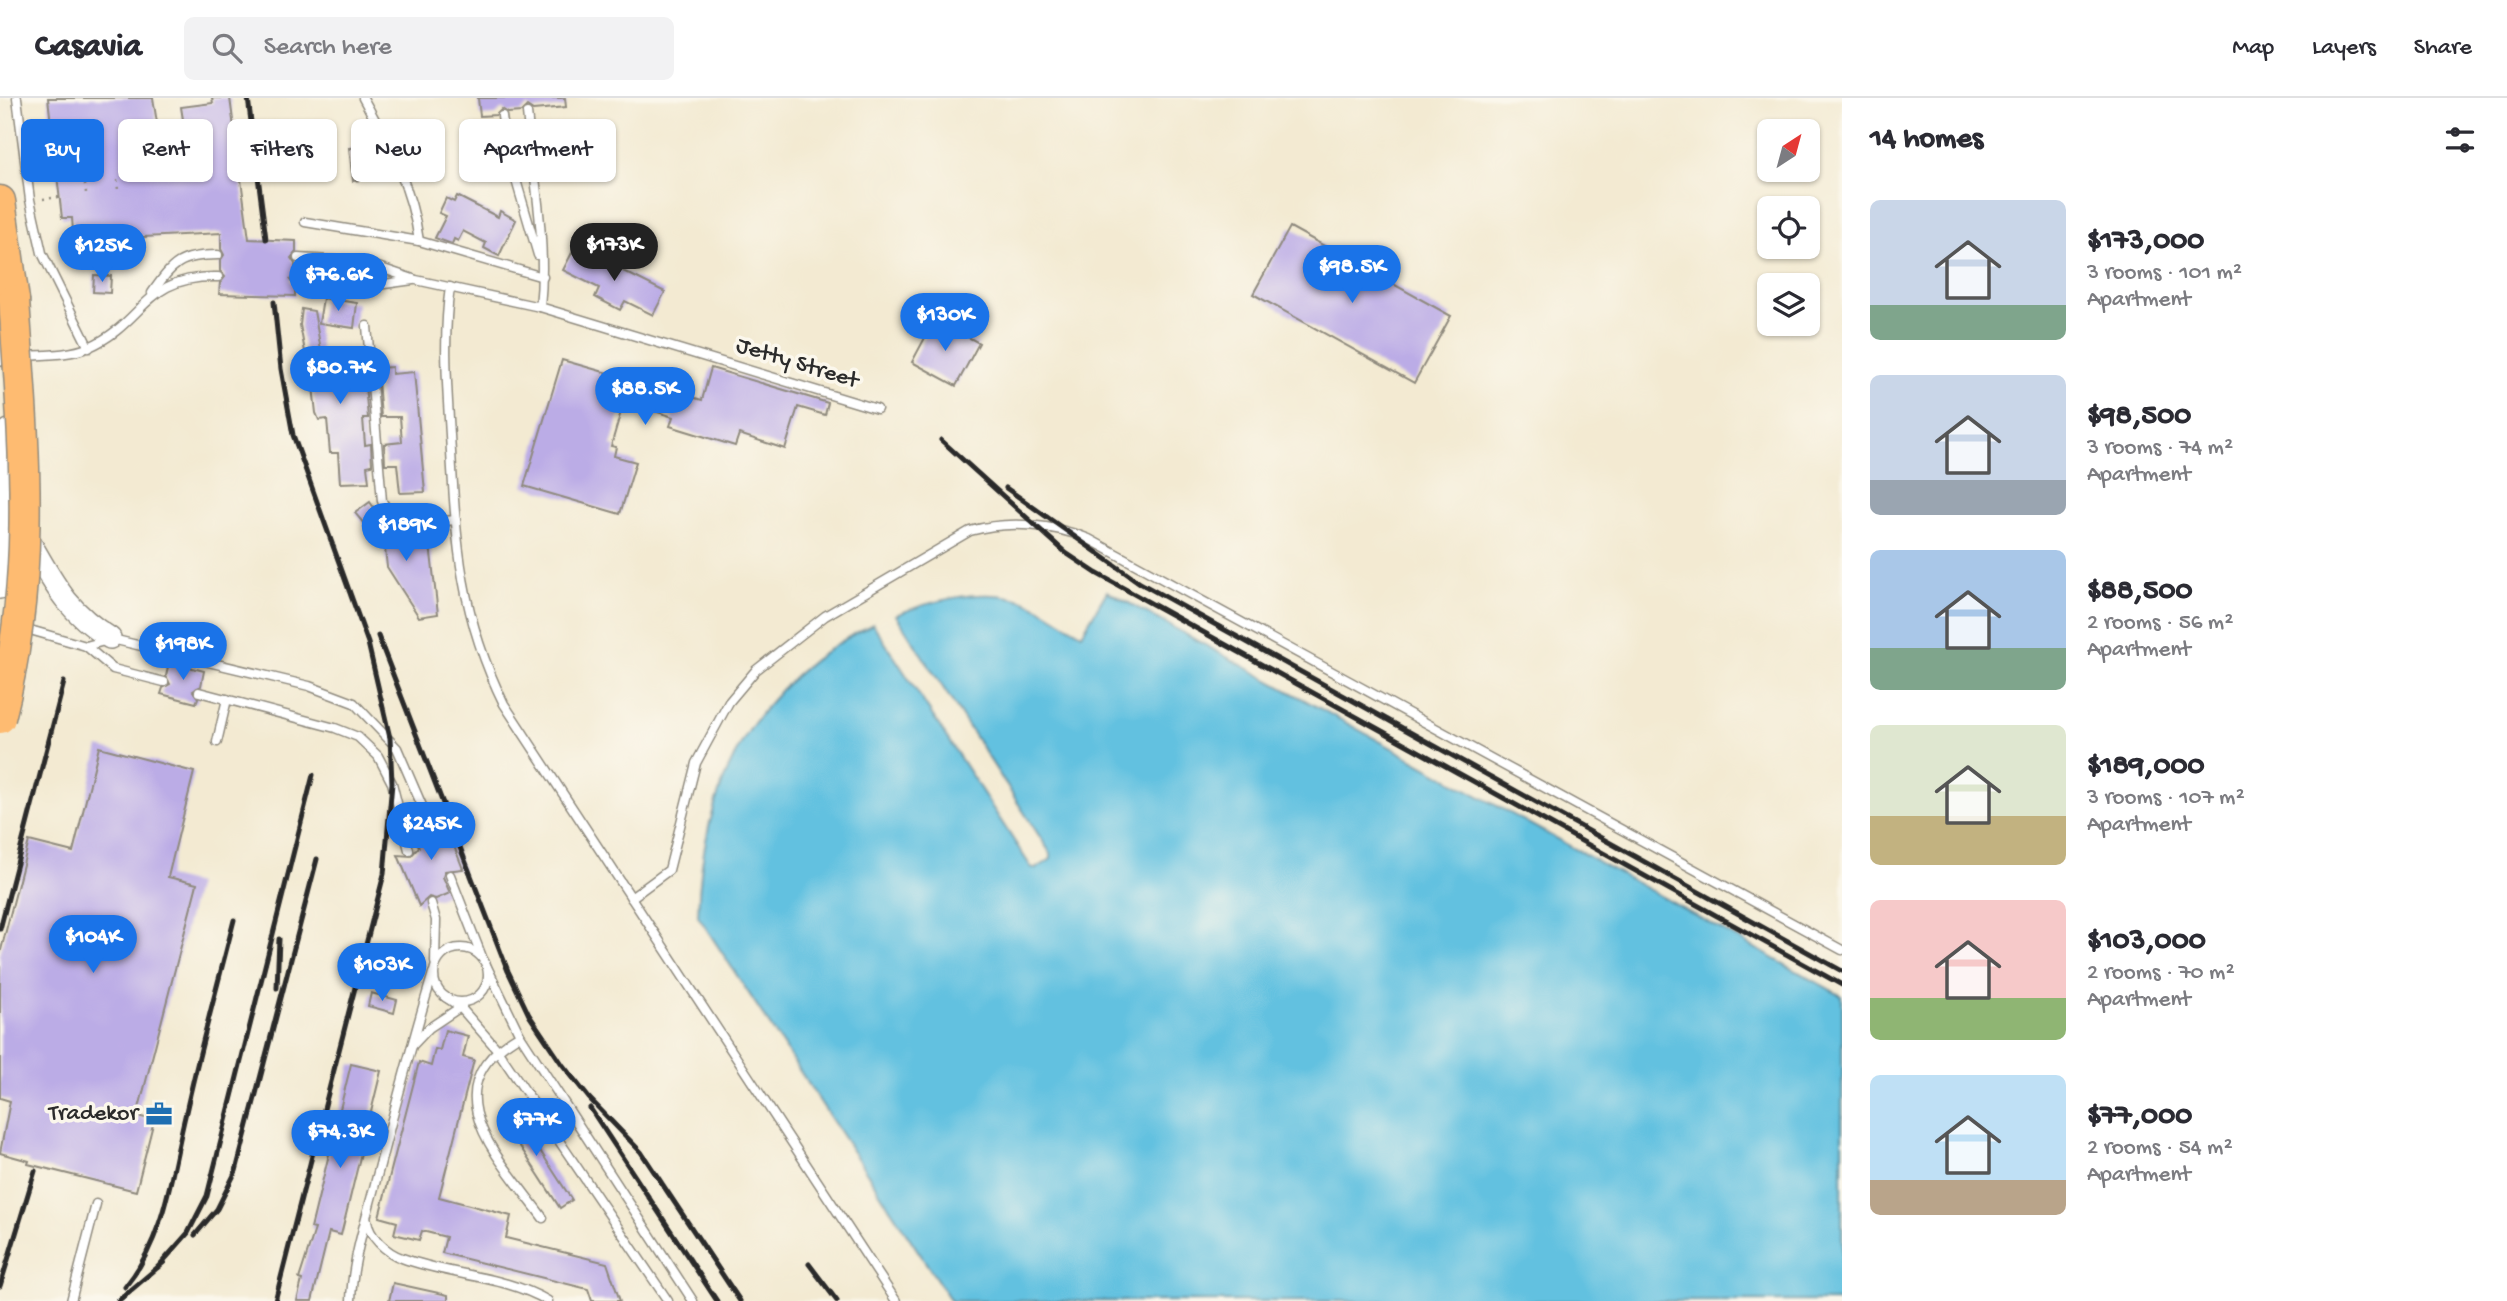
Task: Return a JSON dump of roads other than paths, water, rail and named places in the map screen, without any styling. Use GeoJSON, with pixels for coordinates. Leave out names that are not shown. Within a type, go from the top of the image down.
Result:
{"type":"FeatureCollection","features":[{"type":"Feature","properties":{"kind":"highway"},"geometry":{"type":"LineString","coordinates":[[0,201],[14,300],[24,460],[25,554],[20,618],[0,718]]}},
{"type":"Feature","properties":{"kind":"street"},"geometry":{"type":"LineString","coordinates":[[0,321],[9,389],[9,504],[0,588]]}},
{"type":"Feature","properties":{"kind":"street"},"geometry":{"type":"LineString","coordinates":[[9,504],[65,601],[79,618],[110,638]]}},
{"type":"Feature","properties":{"kind":"lane"},"geometry":{"type":"LineString","coordinates":[[363,98],[403,175],[411,198],[419,241]]}},
{"type":"Feature","properties":{"kind":"lane"},"geometry":{"type":"LineString","coordinates":[[17,100],[30,200],[42,253],[89,348]]}},
{"type":"Feature","properties":{"kind":"lane"},"geometry":{"type":"LineString","coordinates":[[527,113],[540,222],[543,277],[540,307]]}},
{"type":"Feature","properties":{"kind":"lane"},"geometry":{"type":"LineString","coordinates":[[502,116],[506,146],[523,212],[541,264]]}},
{"type":"Feature","properties":{"kind":"lane"},"geometry":{"type":"LineString","coordinates":[[304,222],[419,241],[543,277]]}},
{"type":"Feature","properties":{"kind":"lane"},"geometry":{"type":"LineString","coordinates":[[3,358],[89,348],[138,309],[174,264],[191,256],[218,255]]}},
{"type":"Feature","properties":{"kind":"lane","name":"Jetty Street"},"geometry":{"type":"LineString","coordinates":[[298,258],[363,262],[416,279],[540,307],[877,409]]}},
{"type":"Feature","properties":{"kind":"lane"},"geometry":{"type":"LineString","coordinates":[[148,298],[183,279],[218,277]]}},
{"type":"Feature","properties":{"kind":"lane"},"geometry":{"type":"LineString","coordinates":[[298,280],[377,285],[416,279]]}},
{"type":"Feature","properties":{"kind":"lane"},"geometry":{"type":"LineString","coordinates":[[450,287],[446,360],[456,520],[467,606],[491,676],[504,704],[896,1301]]}},
{"type":"Feature","properties":{"kind":"lane"},"geometry":{"type":"LineString","coordinates":[[367,326],[382,500],[391,515],[403,522],[456,520]]}},
{"type":"Feature","properties":{"kind":"lane"},"geometry":{"type":"LineString","coordinates":[[631,898],[669,870],[696,763],[729,702],[756,670],[825,616],[970,531],[990,527],[1040,525],[1072,531],[1089,539],[1842,950]]}},
{"type":"Feature","properties":{"kind":"lane"},"geometry":{"type":"LineString","coordinates":[[13,625],[86,646],[113,669],[164,682]]}},
{"type":"Feature","properties":{"kind":"lane"},"geometry":{"type":"LineString","coordinates":[[86,646],[110,638],[309,686],[354,703],[397,748],[429,822]]}},
{"type":"Feature","properties":{"kind":"lane"},"geometry":{"type":"LineString","coordinates":[[199,692],[335,728],[364,742],[378,757],[396,792],[409,850]]}},
{"type":"Feature","properties":{"kind":"lane"},"geometry":{"type":"LineString","coordinates":[[217,742],[227,699]]}},
{"type":"Feature","properties":{"kind":"lane"},"geometry":{"type":"LineString","coordinates":[[450,875],[485,963],[520,1035],[692,1301]]}},
{"type":"Feature","properties":{"kind":"lane"},"geometry":{"type":"LineString","coordinates":[[431,903],[436,920],[434,969],[438,990],[460,1007],[496,1048],[668,1301]]}},
{"type":"Feature","properties":{"kind":"lane"},"geometry":{"type":"LineString","coordinates":[[351,1301],[352,1277],[367,1216],[410,1048],[434,969],[447,951],[456,948],[474,951],[485,963],[487,983],[476,997],[429,1028],[410,1048]]}},
{"type":"Feature","properties":{"kind":"lane"},"geometry":{"type":"LineString","coordinates":[[444,996],[459,1002],[476,997]]}},
{"type":"Feature","properties":{"kind":"lane"},"geometry":{"type":"LineString","coordinates":[[520,1035],[496,1048],[488,1059],[475,1091],[475,1116],[484,1137],[543,1218]]}},
{"type":"Feature","properties":{"kind":"lane"},"geometry":{"type":"LineString","coordinates":[[71,1301],[96,1204]]}},
{"type":"Feature","properties":{"kind":"lane"},"geometry":{"type":"LineString","coordinates":[[367,1216],[367,1224],[373,1236],[402,1258],[512,1285],[548,1301]]}},
{"type":"Feature","properties":{"kind":"water"},"geometry":{"type":"Polygon","coordinates":[[[1107,591],[1842,996],[1842,1301],[951,1301],[698,916],[701,868],[710,823],[723,782],[741,743],[765,708],[795,676],[831,648],[873,624],[1031,867],[1036,869],[1051,859],[1051,854],[896,615],[954,598],[1000,596],[1031,604],[1082,634],[1107,591]]]}},
{"type":"Feature","properties":{"kind":"railway"},"geometry":{"type":"LineString","coordinates":[[248,98],[266,239]]}},
{"type":"Feature","properties":{"kind":"railway"},"geometry":{"type":"LineString","coordinates":[[274,302],[281,369],[293,435],[368,643],[390,738],[392,783],[384,874],[275,1301]]}},
{"type":"Feature","properties":{"kind":"railway"},"geometry":{"type":"LineString","coordinates":[[941,440],[1066,553],[1096,573],[1842,985]]}},
{"type":"Feature","properties":{"kind":"railway"},"geometry":{"type":"LineString","coordinates":[[1006,488],[1140,583],[1842,971]]}},
{"type":"Feature","properties":{"kind":"railway"},"geometry":{"type":"LineString","coordinates":[[378,636],[508,971],[529,1015],[589,1098],[641,1152],[740,1301]]}},
{"type":"Feature","properties":{"kind":"railway"},"geometry":{"type":"LineString","coordinates":[[0,929],[64,682]]}},
{"type":"Feature","properties":{"kind":"railway"},"geometry":{"type":"LineString","coordinates":[[158,1267],[188,1233],[207,1196],[313,775]]}},
{"type":"Feature","properties":{"kind":"railway"},"geometry":{"type":"LineString","coordinates":[[195,1235],[217,1209],[236,1171],[317,859]]}},
{"type":"Feature","properties":{"kind":"railway"},"geometry":{"type":"LineString","coordinates":[[125,1287],[150,1247],[165,1204],[234,920]]}},
{"type":"Feature","properties":{"kind":"railway"},"geometry":{"type":"LineString","coordinates":[[277,988],[279,939]]}},
{"type":"Feature","properties":{"kind":"railway"},"geometry":{"type":"LineString","coordinates":[[590,1108],[717,1301]]}},
{"type":"Feature","properties":{"kind":"railway"},"geometry":{"type":"LineString","coordinates":[[0,1286],[35,1171]]}},
{"type":"Feature","properties":{"kind":"railway"},"geometry":{"type":"LineString","coordinates":[[118,1301],[164,1262]]}},
{"type":"Feature","properties":{"kind":"railway"},"geometry":{"type":"LineString","coordinates":[[809,1264],[837,1301]]}},
{"type":"Feature","properties":{"kind":"place","name":"Tradekor"},"geometry":{"type":"Point","coordinates":[159,1114]}}]}
